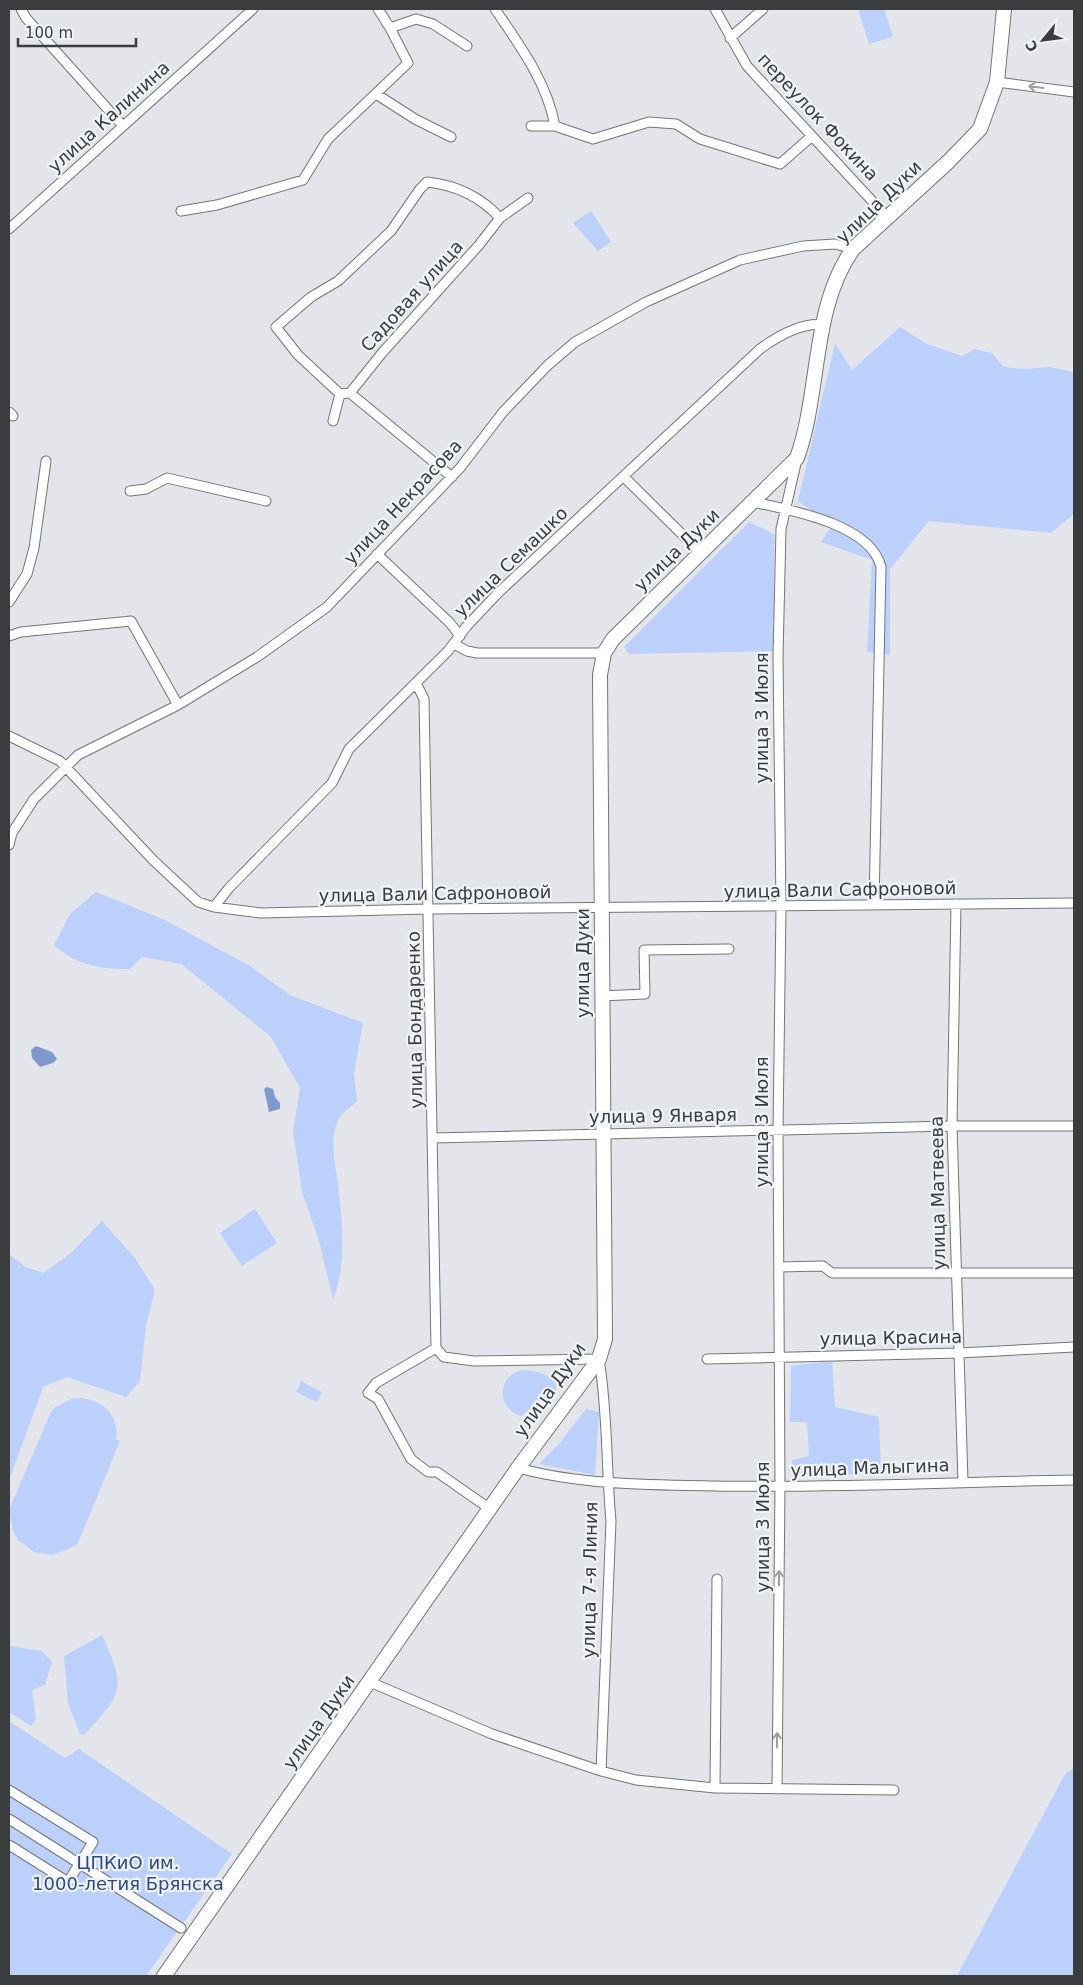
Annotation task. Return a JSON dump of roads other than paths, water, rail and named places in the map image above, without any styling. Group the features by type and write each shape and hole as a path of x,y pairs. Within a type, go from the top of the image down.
{"main road":[{"name":"улица Дуки","path":"164,1976 187,1931 370,1682 518,1468 599,1359 605,1339 600,675 604,653 613,639 797,458 805,435 824,325 842,266 853,249 974,136 987,114 997,82 1004,9"}],"street":[{"path":"21,9 26,18 123,126"},
{"name":"улица Калинина","path":"9,229 253,9"},
{"path":"181,211 217,204 303,180 328,139 408,63 378,9"},
{"path":"495,9 544,86 552,106 555,126"},
{"name":"переулок Фокина","path":"715,9 747,66 887,217"},
{"path":"730,38 763,9"},
{"path":"390,28 416,19 432,24 466,46"},
{"path":"997,82 1074,92"},
{"path":"376,94 415,119 451,137"},
{"path":"531,126 555,126 593,139 648,122 676,124 700,139 780,164 812,136"},
{"path":"452,477 350,393 340,394 298,354 276,327 311,297 338,281 390,231 427,182 442,184 468,192 490,207 500,218"},
{"name":"Садовая улица","path":"350,393 382,353 479,245 500,218 528,198"},
{"name":"улица Некрасова","path":"9,845 24,812 65,765 87,750 178,705 257,657 315,617 338,596 452,477 503,412 548,365 574,342 627,312 700,277 756,256 803,246 835,244 853,249"},
{"name":"улица Семашко","path":"214,907 229,888 332,783 348,748 416,683 498,593 760,349 775,338 812,323 824,325"},
{"path":"333,421 340,394"},
{"name":"улица 3 Июля","path":"777,1789 780,1487 778,1131 781,907 778,657 781,529 797,458"},
{"path":"9,602 27,574 34,548 46,461"},
{"path":"624,477 701,553"},
{"path":"130,491 146,489 167,478 266,501"},
{"path":"753,502 805,514 856,536 874,552 881,567 874,905"},
{"path":"377,554 450,623 457,640 468,651 477,653 604,653"},
{"path":"9,636 20,632 131,621 178,705"},
{"name":"улица Бондаренко","path":"416,683 424,700 436,1348"},
{"name":"улица Вали Сафроновой","path":"9,736 54,756 65,765 154,861 198,902 214,907 262,913 429,909 602,909 1074,903"},
{"name":"улица Матвеева","path":"956,904 952,1126 955,1272 963,1482"},
{"path":"601,996 645,994 644,950 729,949"},
{"name":"улица 9 Января","path":"433,1138 952,1126 1074,1126"},
{"path":"779,1266 823,1266 832,1273 1074,1273"},
{"name":"улица Красина","path":"708,1359 959,1353 1074,1347"},
{"path":"490,1509 437,1472 428,1472 412,1458 378,1398 368,1393 376,1383 436,1348 444,1357 474,1361 599,1359"},
{"name":"улица 7-я Линия","path":"599,1359 607,1418 607,1483 611,1521 601,1771"},
{"name":"улица Малыгина","path":"518,1468 607,1483 780,1487 1074,1480"},
{"path":"715,1788 717,1579"},
{"path":"370,1682 492,1734 601,1771 645,1782 715,1788 894,1790"},
{"path":"9,1790 93,1842 68,1882 9,1845"},
{"path":"9,1819 187,1931"}],"park label":[{"name":"ЦПКиО им. 1000-летия Брянска","path":"128,1874"}]}
